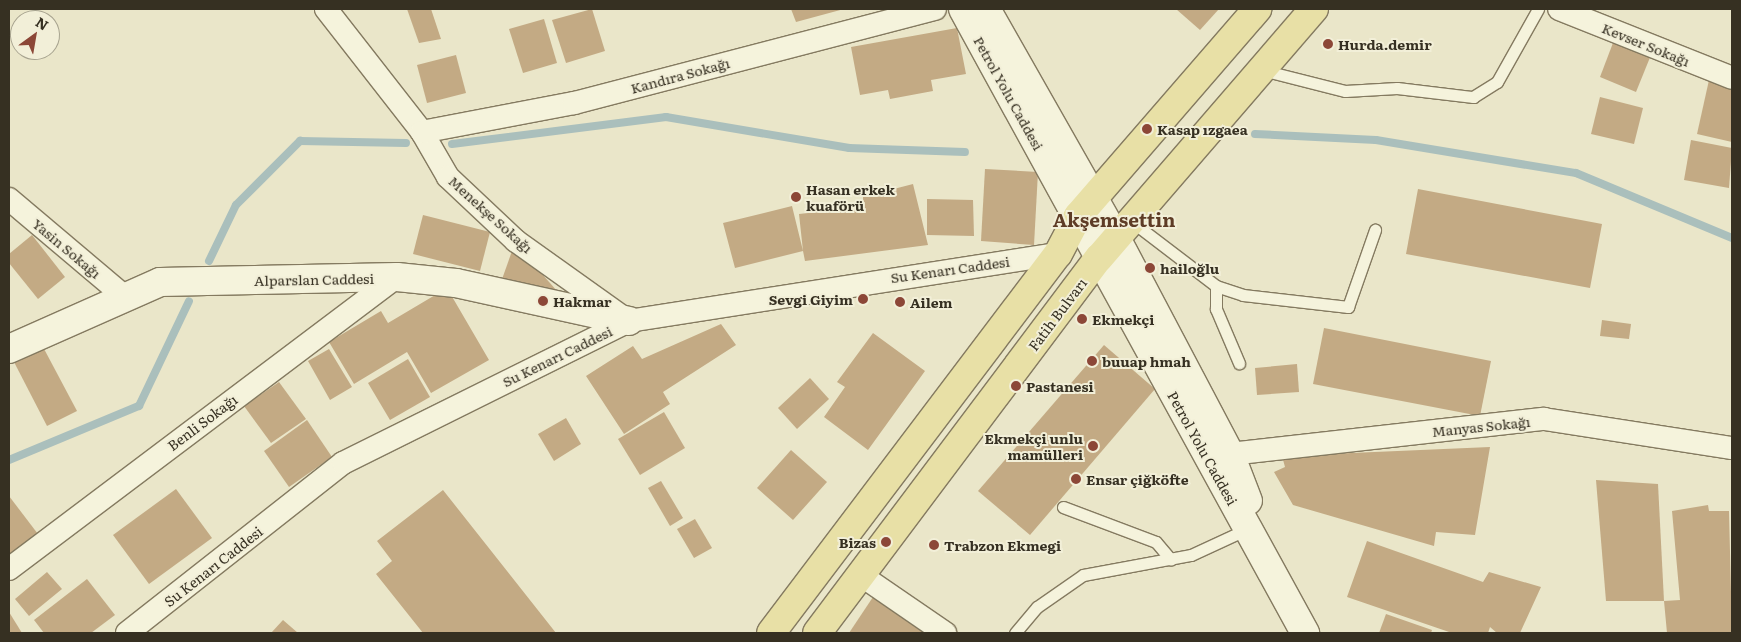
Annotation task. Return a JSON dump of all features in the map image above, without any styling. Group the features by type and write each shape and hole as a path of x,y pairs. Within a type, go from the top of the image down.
{"main road":[{"name":"Petrol Yolu Caddesi","path":"962,9 1085,207 1115,239 1230,454 1285,598"},
{"name":"Petrol Yolu Caddesi","path":"986,9 1085,207"},
{"path":"771,633 1058,254 1085,207 1257,9"},
{"name":"Fatih Bulvarı","path":"817,633 862,576 1115,239 1314,9"},
{"name":"Petrol Yolu Caddesi","path":"1115,239 1246,529 1305,633"},
{"name":"Alparslan Caddesi","path":"9,349 160,282 397,277 456,283 629,321"}],"street":[{"name":"Menekşe Sokağı","path":"326,9 422,132 448,177 516,241 629,321"},
{"name":"Kandıra Sokağı","path":"422,132 574,103 935,9"},
{"name":"Kevser Sokağı","path":"1560,9 1732,78"},
{"name":"Yasin Sokağı","path":"9,199 125,297"},
{"name":"Su Kenarı Caddesi","path":"127,633 342,463 629,321 1058,254"},
{"name":"Benli Sokağı","path":"9,569 397,277"},
{"name":"Manyas Sokağı","path":"1230,454 1544,419 1732,448"},
{"path":"862,576 946,633"}],"lane":[{"path":"1262,70 1336,90 1397,88 1473,97 1497,82 1538,9"},
{"path":"1115,239 1216,286 1243,295 1348,307 1375,230"},
{"path":"1216,286 1216,309 1239,363"},
{"path":"1063,507 1156,542 1171,560"},
{"path":"1015,633 1036,607 1083,575 1171,560 1246,529"}],"building":[{"path":"407,9 431,9 441,39 419,43"},
{"path":"592,9 605,51 566,63 552,20"},
{"path":"791,9 844,9 796,22"},
{"path":"1176,9 1219,9 1200,30"},
{"path":"544,19 557,63 523,73 509,29"},
{"path":"957,28 966,74 931,80 933,91 890,99 888,90 860,95 851,47"},
{"path":"1616,35 1653,50 1636,92 1600,77"},
{"path":"456,55 466,93 427,103 417,65"},
{"path":"1709,80 1732,85 1732,142 1697,134"},
{"path":"1600,97 1643,108 1634,144 1591,134"},
{"path":"1691,140 1732,148 1729,188 1684,180"},
{"path":"985,169 1038,172 1034,245 981,241"},
{"path":"913,184 928,245 805,261 799,214 863,207 863,197"},
{"path":"1418,189 1602,224 1590,288 1406,254"},
{"path":"927,199 973,200 974,236 927,235"},
{"path":"792,206 803,251 735,268 723,223"},
{"path":"423,215 490,232 480,271 413,254"},
{"path":"32,235 65,277 38,299 9,263 9,254"},
{"path":"512,251 528,258 557,291 552,304 501,282"},
{"path":"447,288 489,360 431,393 407,352 354,384 329,342 381,311 388,323"},
{"path":"1602,320 1631,324 1629,339 1600,336"},
{"path":"721,324 736,345 663,392 670,404 624,434 586,376 633,346 642,359"},
{"path":"1324,328 1491,361 1480,416 1313,384"},
{"path":"873,333 925,371 868,450 824,417 845,387 837,382"},
{"path":"1104,345 1155,389 1030,535 978,491"},
{"path":"43,347 77,411 47,426 14,362"},
{"path":"329,349 352,387 330,400 308,361"},
{"path":"408,359 430,397 390,420 368,383"},
{"path":"1297,364 1299,392 1257,395 1255,368"},
{"path":"810,378 829,399 797,429 778,408"},
{"path":"279,382 306,419 271,443 244,406"},
{"path":"664,412 685,448 640,475 618,439"},
{"path":"566,418 581,444 554,461 538,434"},
{"path":"307,420 332,457 289,487 264,451"},
{"path":"1490,447 1475,535 1436,532 1434,546 1293,505 1274,472 1285,467 1282,456"},
{"path":"791,450 827,482 793,520 757,488"},
{"path":"1596,480 1658,484 1664,601 1606,601"},
{"path":"661,481 683,518 670,526 648,488"},
{"path":"176,489 212,538 149,584 113,535"},
{"path":"443,490 556,633 423,633 376,574 392,561 377,541"},
{"path":"9,496 41,538 9,562"},
{"path":"1708,505 1709,511 1729,511 1732,633 1667,633 1664,601 1680,600 1672,511"},
{"path":"695,519 712,548 694,558 677,529"},
{"path":"1367,541 1483,582 1489,572 1541,587 1520,633 1497,633 1490,627 1488,633 1452,633 1347,597"},
{"path":"47,572 62,589 29,616 15,599"},
{"path":"87,579 115,615 91,633 44,633 34,620"},
{"path":"875,594 934,633 849,633"},
{"path":"9,612 22,633 9,633"},
{"path":"1386,614 1432,630 1431,633 1379,633"},
{"path":"283,620 298,633 271,633"}],"waterway":[{"path":"452,144 666,117 849,148 965,152"},
{"path":"1255,134 1376,140 1576,173 1732,238"},
{"path":"209,261 236,205 300,141 406,143"},
{"path":"9,460 139,406 189,301"}],"place":[{"name":"Hurda.demir","path":"1328,44"},
{"name":"Kasap ızgaea","path":"1147,129"},
{"name":"Hasan erkek kuaförü","path":"796,197"},
{"name":"hailoğlu","path":"1150,268"},
{"name":"Sevgi Giyim","path":"863,299"},
{"name":"Hakmar","path":"543,301"},
{"name":"Ailem","path":"900,302"},
{"name":"Ekmekçi","path":"1082,319"},
{"name":"buuap hmah","path":"1092,361"},
{"name":"Pastanesi","path":"1016,386"},
{"name":"Ekmekçi unlu mamülleri","path":"1093,446"},
{"name":"Ensar çiğköfte","path":"1076,479"},
{"name":"Bizas","path":"886,542"},
{"name":"Trabzon Ekmegi","path":"934,545"}],"district":[{"name":"Akşemsettin","path":"1114,220"}]}
